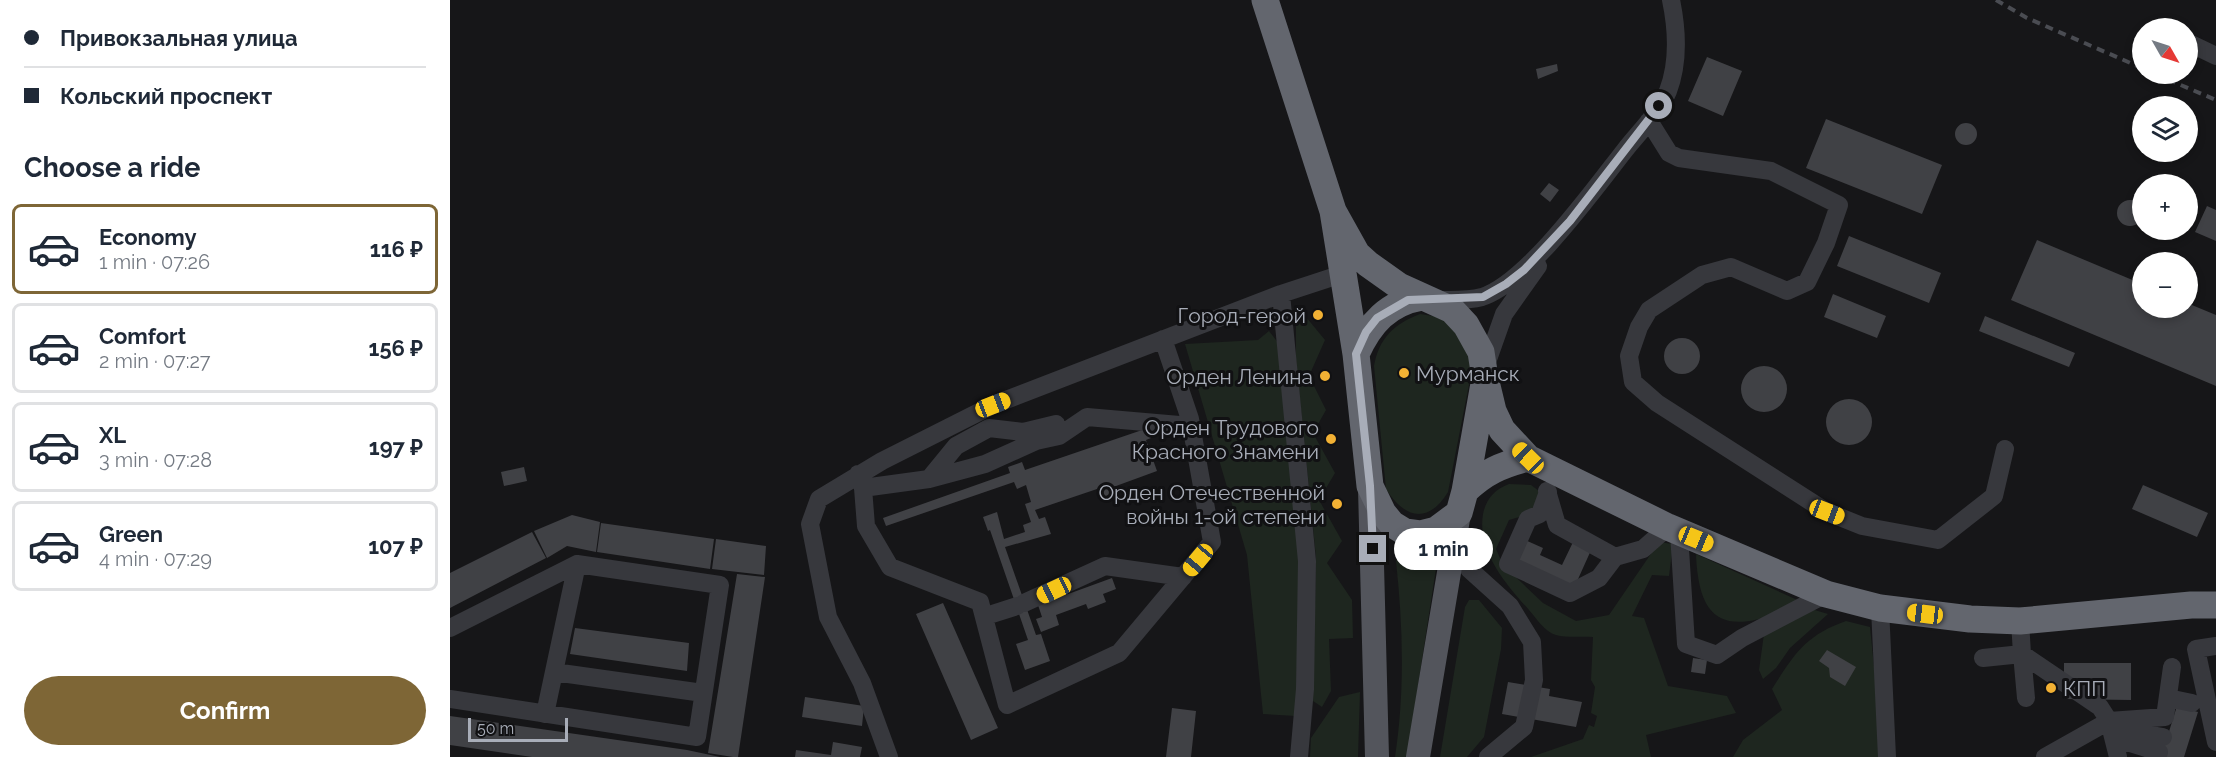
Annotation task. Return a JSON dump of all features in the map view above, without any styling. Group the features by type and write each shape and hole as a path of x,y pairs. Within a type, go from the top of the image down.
{"highway":[{"path":"1265,0 1334,211 1353,247 1368,264 1399,286 1452,310 1466,325 1481,352 1493,411 1502,430 1528,458 1674,530 1826,594 1880,608 1970,619 2020,621 2191,605 2216,605"},
{"path":"1334,211 1356,354 1370,486 1383,513 1392,524 1405,532 1420,534 1436,530 1462,502 1482,475 1501,465 1528,458"},
{"path":"1356,354 1366,332 1377,318 1408,300 1428,299"},
{"path":"1462,502 1485,373"}],"main road":[{"path":"1370,486 1377,757"},
{"path":"1418,757 1462,502"}],"street":[{"path":"1485,373 1504,315 1568,223 1649,121 1668,91 1675,57 1676,36 1671,0"},
{"path":"2198,47 2216,56"},
{"path":"1649,121 1669,153 1679,158 1771,171 1839,205 1826,243 1807,282 1787,291 1731,267 1702,275 1650,310 1639,327 1629,356 1632,382 1657,403 1827,512 1862,526 1938,540 1994,496 2005,449"},
{"path":"1428,299 1483,297 1524,270 1568,223"},
{"path":"889,757 862,682 828,617 810,524 819,499 860,481 993,405 1281,294 1342,274"},
{"path":"1281,294 1307,561 1305,689 1299,757"},
{"path":"860,481 866,526 890,567 980,602 986,616 1007,705 1119,653 1212,542 1191,426 1163,339"},
{"path":"928,479 956,446 989,429 1023,432 1087,417 1191,426"},
{"path":"860,481 928,479 985,464 1036,441 1059,436 1087,417"},
{"path":"1528,458 1548,492 1557,525 1615,557"},
{"path":"1548,492 1540,514 1528,519 1508,564 1570,593 1599,578 1615,557 1643,549 1674,530 1686,644 1717,656 1742,638 1826,594"},
{"path":"1455,547 1469,569 1510,606 1533,642 1534,680 1524,726 1488,757"},
{"path":"545,714 578,564"},
{"path":"450,628 578,564 720,585 697,736 450,699"},
{"path":"986,616 1021,604 1106,566 1183,577"},
{"path":"1880,608 1887,757"},
{"path":"2020,621 2026,698"},
{"path":"2216,646 2196,649 2216,742"},
{"path":"1983,658 2022,654 2100,707 2111,728 2118,757"},
{"path":"2045,757 2111,728 2165,717 2172,668"},
{"path":"554,672 704,693"},
{"path":"2168,698 2192,703"},
{"path":"2111,728 2161,745"}],"shaded area":[{"path":"1420,314 1439,317 1455,326 1473,364 1448,492 1432,510 1416,514 1400,506 1386,489 1374,366 1380,347 1389,333 1403,322"},
{"path":"1306,317 1325,340 1309,376 1326,410 1313,433 1335,473 1319,500 1342,541 1327,563 1352,600 1353,638 1329,639 1331,691 1322,707 1313,701 1316,557 1296,360 1296,324"},
{"path":"1269,331 1279,344 1299,552 1296,716 1263,714 1247,555 1185,344 1258,340"},
{"path":"1509,484 1531,485 1539,491 1540,500 1526,515 1509,520 1496,549 1503,565 1543,603 1576,621 1609,615 1659,542 1673,544 1669,576 1652,575 1632,616 1644,618 1668,686 1727,696 1736,713 1646,735 1651,757 1531,757 1583,739 1589,725 1594,727 1597,716 1591,713 1595,687 1591,680 1593,637 1560,636 1548,631 1502,578 1495,566 1484,541 1483,514 1492,495"},
{"path":"1411,542 1424,542 1433,546 1437,562 1407,757 1395,757 1402,659 1396,561 1402,549"},
{"path":"1696,554 1804,603 1761,618 1743,622 1728,620 1715,614 1705,602 1699,582"},
{"path":"1469,600 1479,600 1502,628 1501,649 1484,737 1467,757 1440,757 1465,607"},
{"path":"1808,608 1828,614 1790,648 1776,668 1763,679 1759,670 1764,634"},
{"path":"1846,621 1870,627 1883,757 1733,757 1743,740 1782,710 1772,689 1802,647 1821,633"},
{"path":"1360,692 1358,757 1310,757 1311,738 1339,697"}],"building":[{"path":"1707,57 1742,71 1723,116 1688,101"},
{"path":"1557,64 1558,71 1538,79 1536,69"},
{"path":"1826,119 1942,165 1922,214 1806,168"},
{"path":"1966,123 1974,126 1977,134 1974,142 1966,145 1958,142 1955,134 1958,126"},
{"path":"1549,183 1559,190 1550,202 1540,194"},
{"path":"2132,200 2132,226 2130,226 2121,222 2117,213 2121,204"},
{"path":"2207,206 2216,210 2216,241 2198,233 2198,226"},
{"path":"1849,236 1941,273 1929,303 1837,266"},
{"path":"2037,240 2132,280 2132,318 2198,318 2198,308 2216,315 2216,386 2011,300"},
{"path":"1833,294 1886,316 1877,338 1824,317"},
{"path":"1985,316 2075,353 2069,367 1979,331"},
{"path":"1682,338 1695,343 1700,356 1695,369 1682,374 1669,369 1664,356 1669,343"},
{"path":"1764,366 1780,373 1787,389 1780,405 1764,412 1748,405 1741,389 1748,373"},
{"path":"1849,399 1865,406 1872,422 1865,438 1849,445 1833,438 1826,422 1833,406"},
{"path":"1148,428 1151,438 1146,440 1157,471 1116,486 1118,492 1100,498 1097,489 1035,510 1039,519 1045,517 1051,534 1005,547 1036,635 1041,634 1050,661 1025,670 1016,644 1028,640 990,530 988,531 983,517 997,512 1004,539 1025,532 1023,525 1031,522 1025,504 1031,502 1026,485 1017,489 1014,482 886,526 883,518 1010,473 1008,467 1022,462 1025,470"},
{"path":"524,467 527,481 504,486 501,472"},
{"path":"2143,485 2208,513 2197,537 2132,509"},
{"path":"572,515 600,522 596,552 567,546 547,558 534,531"},
{"path":"601,523 714,539 710,569 597,552"},
{"path":"532,532 546,558 450,608 450,573"},
{"path":"716,539 766,546 764,575 712,569"},
{"path":"1523,539 1543,548 1540,555 1562,565 1574,540 1592,548 1574,588 1513,561"},
{"path":"737,574 765,577 738,757 733,757 708,753"},
{"path":"1112,578 1116,589 1103,594 1106,602 1088,609 1086,604 1056,615 1059,625 1041,632 1036,619 1042,617 1038,605"},
{"path":"943,603 998,728 971,740 916,614"},
{"path":"575,628 689,643 687,671 570,654"},
{"path":"1827,650 1856,667 1845,686 1830,677 1829,668 1819,661"},
{"path":"1693,658 1707,660 1705,674 1691,672"},
{"path":"2064,663 2131,663 2131,700 2064,699"},
{"path":"1508,682 1550,689 1549,696 1582,702 1576,727 1502,714"},
{"path":"805,697 864,706 862,726 802,717"},
{"path":"2177,706 2198,712 2184,757 2161,757"},
{"path":"1172,708 1196,711 1191,757 1166,757"},
{"path":"450,716 687,750 720,757 532,757 450,745"},
{"path":"833,742 862,747 860,757 795,757 796,750 831,755"}],"railway":[{"path":"1996,0 2027,18 2132,64"},
{"path":"2178,84 2216,100"}],"place":[{"name":"Город-герой","path":"1318,315"},
{"name":"Мурманск","path":"1404,373"},
{"name":"Орден Ленина","path":"1325,376"},
{"name":"Орден Трудового Красного Знамени","path":"1331,439"},
{"name":"Орден Отечественной войны 1-ой степени","path":"1337,504"},
{"name":"КПП","path":"2051,688"}],"route":[{"path":"1373,549 1370,486 1356,354 1366,332 1377,318 1408,300 1422,297 1434,300 1465,300 1483,297 1506,284 1524,270 1570,221 1659,106"}]}
